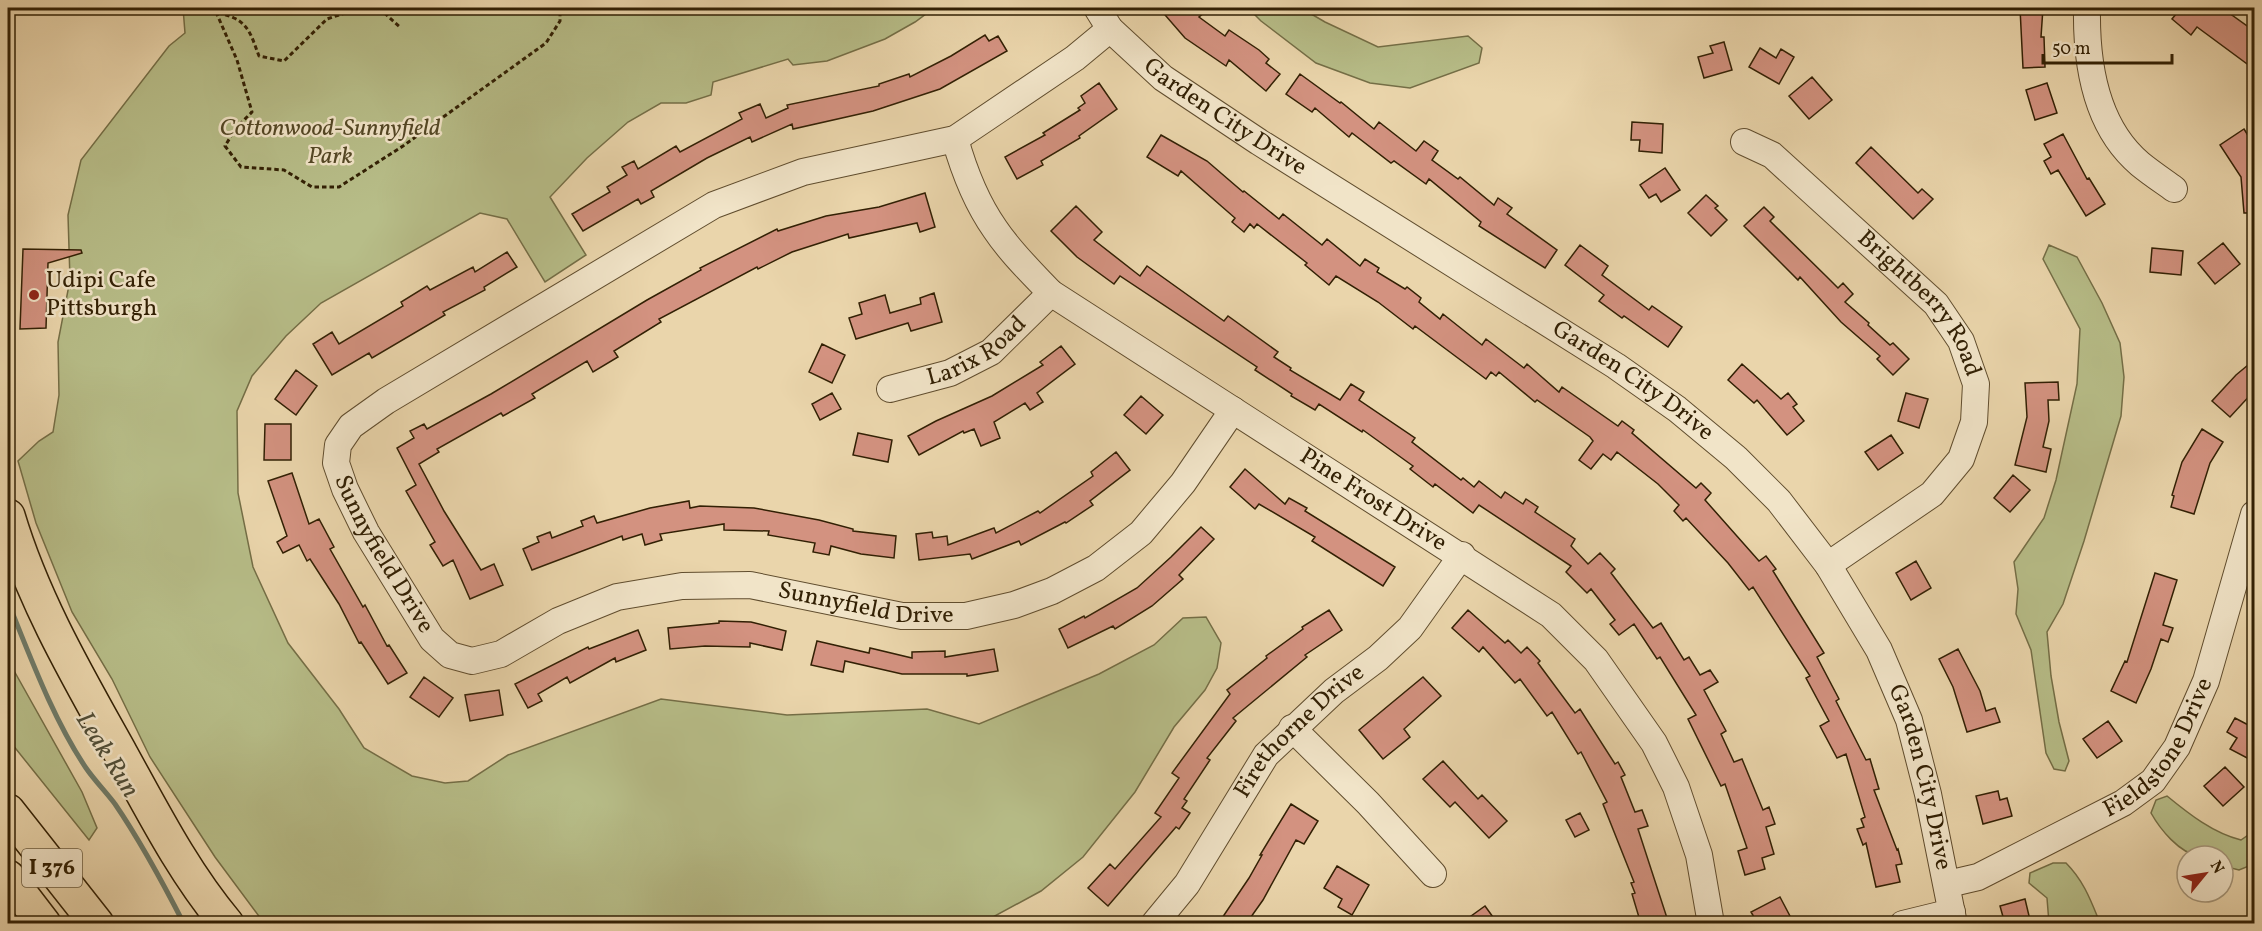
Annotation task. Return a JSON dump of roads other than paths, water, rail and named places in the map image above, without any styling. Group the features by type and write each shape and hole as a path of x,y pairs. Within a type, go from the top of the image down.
{"main road":[{"path":"8,516 34,589 68,658 190,875 227,924"},
{"name":"I 376","path":"8,812 97,924"},
{"name":"I 376","path":"8,878 44,924"}],"street":[{"path":"2087,8 2088,55 2097,100 2118,139 2139,164 2174,189"},
{"name":"Sunnyfield Drive","path":"1103,18 1075,58 955,139 803,172 714,205 386,401 351,426 339,445 336,464 345,489 366,532 432,639 450,655 472,662 501,654 558,621 617,597 681,586 750,585 902,616 966,616 1014,605 1052,591 1096,568 1141,533 1183,483 1233,410"},
{"name":"Garden City Drive","path":"1103,18 1163,78 1259,142 1616,366 1677,409 1736,458 1779,501 1828,565 1879,650 1909,720 1928,794 1948,884 1953,918"},
{"name":"Pine Frost Drive","path":"955,139 966,175 994,229 1051,293 1462,555 1551,615 1596,660 1654,743 1676,787 1699,855 1711,924"},
{"name":"Brightberry Road","path":"1744,142 1772,155 1936,304 1961,341 1976,384 1974,422 1961,459 1954,468 1932,494 1828,565"},
{"name":"Larix Road","path":"890,389 950,373 991,352 1051,293"},
{"name":"Fieldstone Drive","path":"1948,884 1978,877 2123,803 2153,781 2177,747 2206,681 2254,514"},
{"name":"Firethorne Drive","path":"1154,924 1187,884 1266,755 1292,728 1334,691 1378,658 1410,628 1462,555"},
{"path":"1292,728 1368,802 1433,874"},
{"path":"1903,924 1953,918"}],"waterway":[{"name":"Leak Run","path":"8,602 63,729 86,768 115,804 134,833 184,924"}],"place":[{"name":"Udipi Cafe Pittsburgh","path":"34,295"}],"park label":[{"name":"Cottonwood-Sunnyfield Park","path":"330,143"}]}
